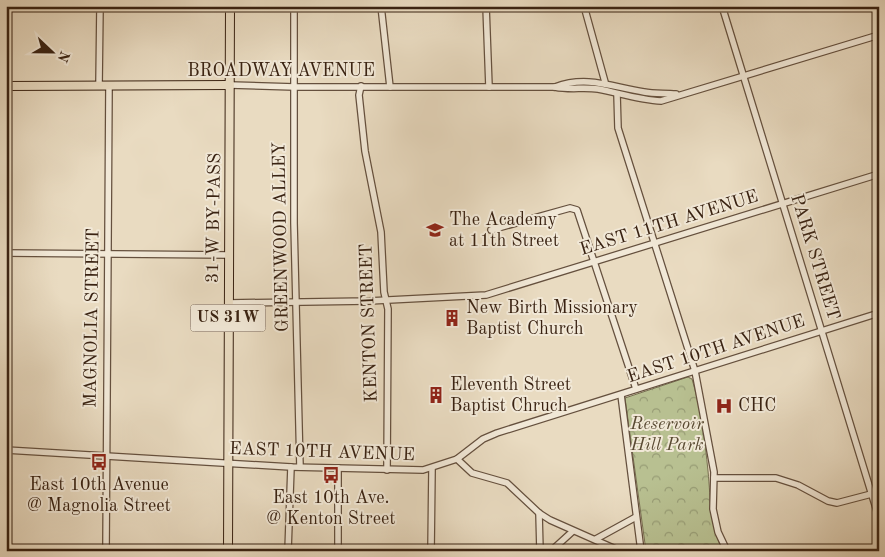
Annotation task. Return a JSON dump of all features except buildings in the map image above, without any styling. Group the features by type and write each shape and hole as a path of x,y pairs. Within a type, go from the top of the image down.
{"main road":[{"name":"31-W BY-PASS","path":"228,551 230,6"},
{"name":"BROADWAY AVENUE","path":"6,86 230,85"}],"street":[{"path":"99,86 100,6"},
{"name":"GREENWOOD ALLEY","path":"294,6 293,168 300,467"},
{"path":"381,6 390,87"},
{"path":"486,6 490,87"},
{"path":"584,6 605,82"},
{"name":"PARK STREET","path":"722,6 879,518"},
{"name":"BROADWAY AVENUE","path":"230,85 295,87 554,87 570,90 596,89 661,100 744,77 879,35"},
{"name":"BROADWAY AVENUE","path":"554,87 569,82 605,82 646,92 680,95"},
{"name":"MAGNOLIA STREET","path":"106,551 109,85"},
{"name":"KENTON STREET","path":"361,86 359,95 366,151 383,246 385,300 388,309 387,470"},
{"path":"617,94 618,128 695,371 714,478 713,510 716,524 727,551"},
{"name":"EAST 11TH AVENUE","path":"228,303 385,300 486,295 879,174"},
{"path":"491,230 574,208 579,214 636,389"},
{"path":"6,253 229,255"},
{"name":"EAST 10TH AVENUE","path":"6,450 300,467 387,470 432,469 457,458 483,439 497,433 879,313"},
{"path":"621,395 640,551"},
{"path":"457,458 472,473 507,483 539,513 573,531 596,539 620,551"},
{"path":"288,551 291,466"},
{"path":"338,468 338,551"},
{"path":"431,551 432,469"},
{"path":"714,478 764,477 782,479 828,501 837,503 879,492"},
{"path":"539,513 540,551"},
{"path":"596,539 636,517"},
{"path":"550,551 573,531"}],"green space":[{"name":"Reservoir Hill Park","path":"688,377 692,379 700,413 706,448 713,521 718,541 723,551 646,551 625,398"}],"place":[{"name":"The Academy at 11th Street","path":"435,230"},
{"name":"New Birth Missionary Baptist Church","path":"452,318"},
{"name":"Eleventh Street Baptist Chruch","path":"436,395"},
{"name":"CHC","path":"724,406"},
{"name":"East 10th Avenue @ Magnolia Street","path":"99,462"},
{"name":"East 10th Ave. @ Kenton Street","path":"331,475"}]}
